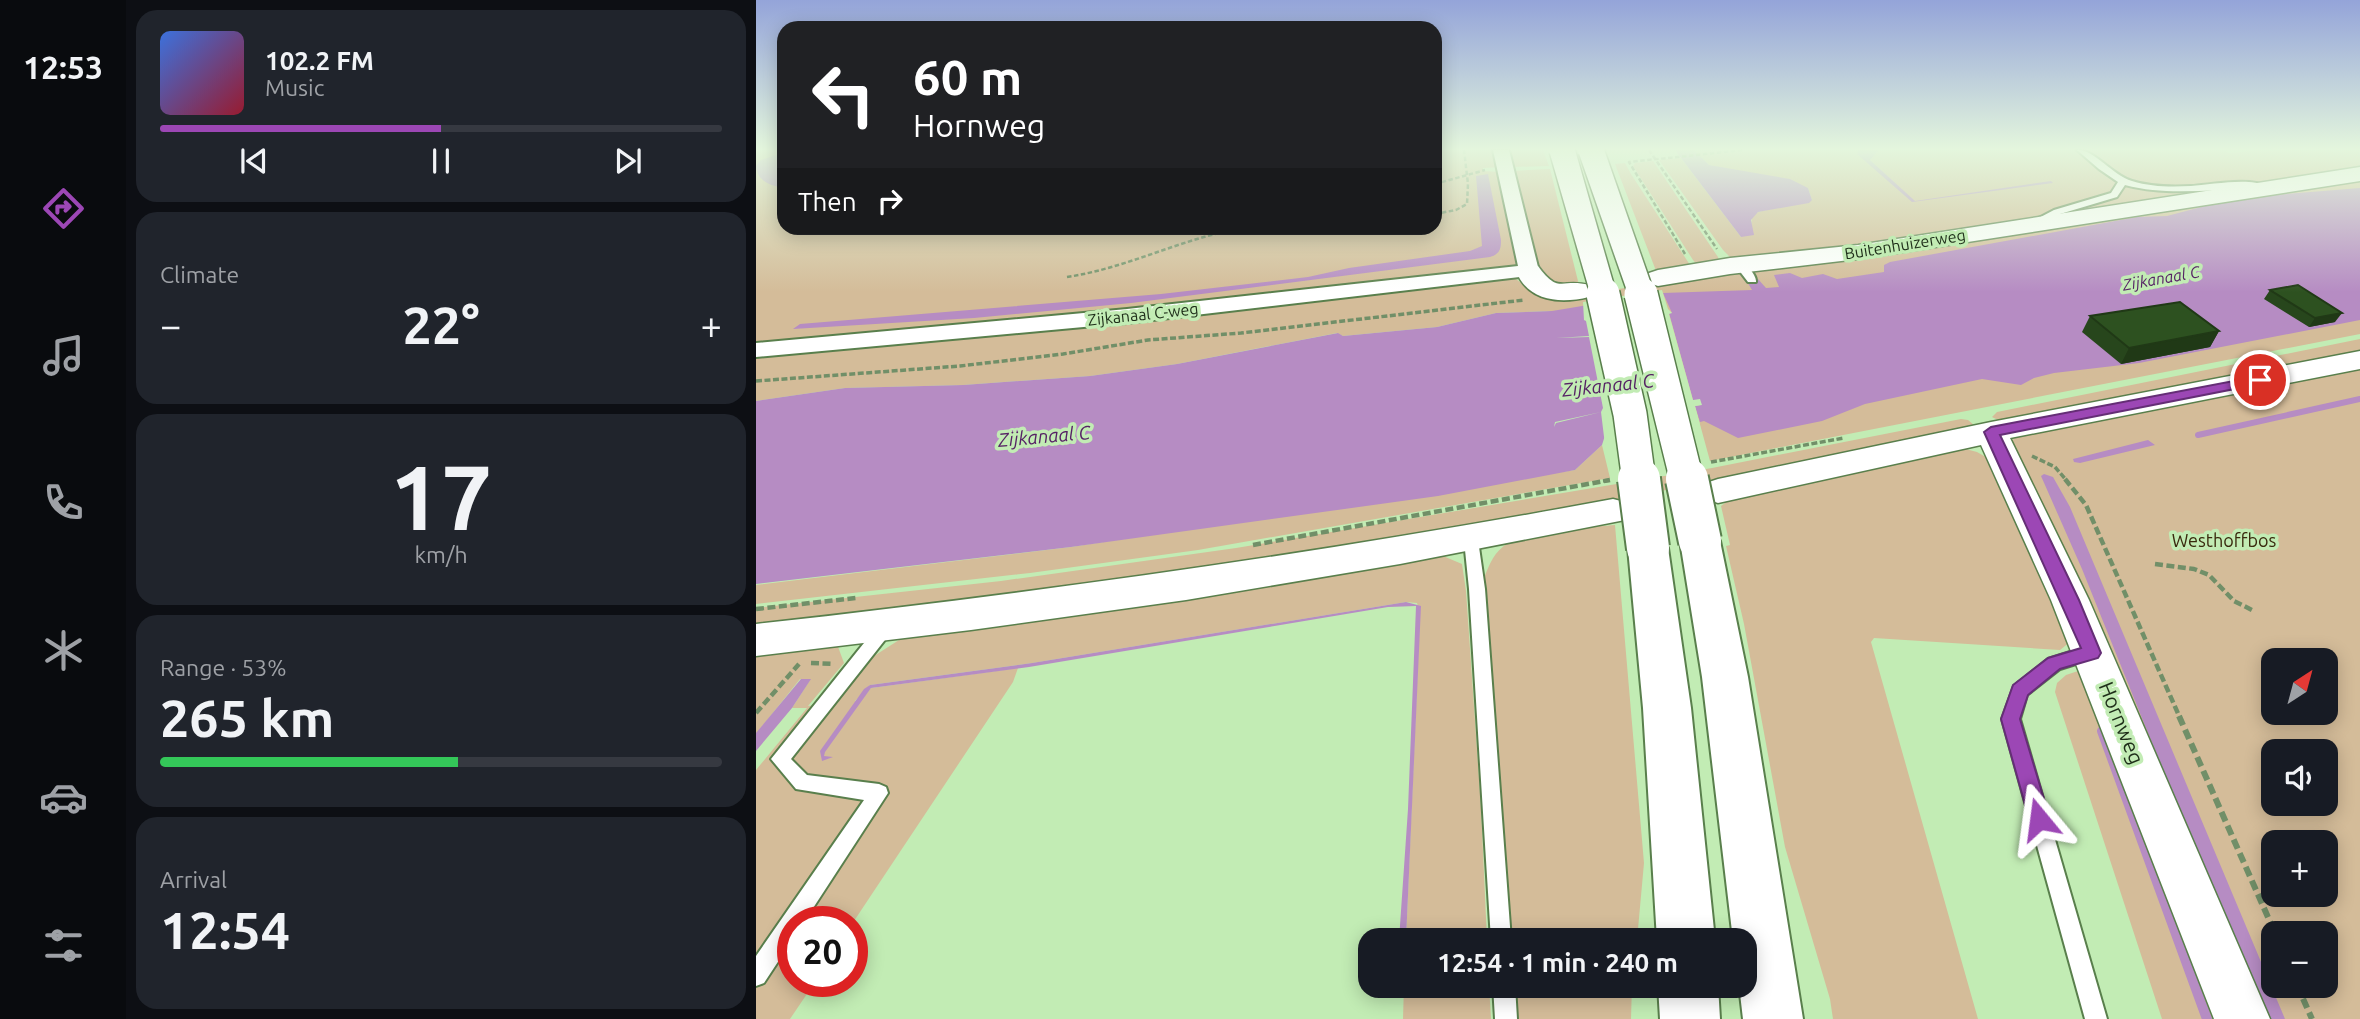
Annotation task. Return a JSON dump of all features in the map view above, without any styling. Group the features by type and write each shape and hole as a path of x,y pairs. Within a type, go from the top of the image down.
{"highway":[{"path":"1576,198 1609,314 1630,414 1667,708 1685,928"},
{"path":"1609,198 1627,247 1673,415 1700,541 1725,677 1773,1019"},
{"path":"1689,998 1690,1019"}],"street":[{"path":"1512,198 1531,279 1538,286 1569,292"},
{"name":"Buitenhuizerweg","path":"1658,278 1698,271 1741,270 2203,198"},
{"name":"Zijkanaal C-weg","path":"756,349 1127,316 1529,271"},
{"path":"1718,491 1994,440 2360,359"},
{"name":"Hornweg","path":"1994,440 2070,600 2242,1019"},
{"path":"756,640 875,612 1106,597 1471,540 1614,495"}],"lane":[{"path":"2035,223 2057,212 2105,198"},
{"path":"1471,540 1477,589 1500,928"},
{"path":"756,975 878,793 802,783 780,760 856,665 875,612"},
{"path":"2092,653 2054,663 2020,691 2011,719 2096,1019"},
{"path":"1505,998 1506,1019"}],"path":[{"path":"1442,213 1456,211 1467,204 1467,198"},
{"path":"1651,198 1698,271"},
{"path":"1685,198 1741,270"},
{"path":"1068,277 1103,271 1208,235"},
{"path":"756,382 1063,354 1148,340 1290,328 1569,292"},
{"path":"1698,464 1850,437"},
{"path":"1994,440 2054,467 2086,505 2270,921"},
{"path":"1244,547 1614,495"},
{"path":"2155,564 2194,569 2209,575 2234,601 2252,610"},
{"path":"756,609 875,612"},
{"path":"756,713 800,663 856,665"},
{"path":"2303,998 2312,1019"}],"green space":[{"path":"756,198 777,198 777,235 1442,235 1442,198 1506,198 1519,265 1509,271 756,347"},
{"path":"1518,198 1557,198 1580,289 1566,288 1538,278"},
{"path":"1628,198 1646,198 1690,265 1658,276"},
{"path":"1653,198 1678,198 1719,261 1699,267"},
{"path":"1686,198 1711,198 1741,237 1751,227 1752,216 1758,212 1812,200 1811,198 2189,198 1884,245 1732,259"},
{"path":"2218,198 2360,198 2360,334 1710,461 1695,406 1701,405 1552,311 1496,313 1437,327 1343,336 1337,333 1177,364 1090,376 963,385 845,388 756,401 756,352 1513,277 1534,292 1568,297 1739,270 1747,280 1756,279 1749,269"},
{"path":"2360,339 2360,355 2002,422 1992,417 1997,412"},
{"name":"Westhoffbos","path":"2360,368 2360,1019 2251,1019 2011,441 2022,433"},
{"path":"1961,419 1974,425 1716,484 1666,490 1420,539 756,630 756,608 1001,581 1236,548 1712,468"},
{"path":"1602,445 1610,478 1198,550 1030,573 756,604 756,585 1071,547 1575,470"},
{"path":"1962,448 1991,460 2070,642 2060,650 1874,638 1871,642 1978,1019 1833,1019 1830,999 1785,847 1744,624 1726,546 1730,545 1721,506 1733,497"},
{"path":"1615,525 1644,863 1638,928 1510,928 1484,578 1503,546 1516,539"},
{"path":"1443,556 1462,564 1481,808 1486,928 1407,928 1420,614 1417,603 1406,602 1032,663 870,685 855,701 861,700 871,688 1018,668 1013,682 864,906 777,906 777,997 805,997 790,1019 756,1019 756,770 807,708 792,708 810,680 800,679 756,734 756,652 837,644 844,663 808,706 833,704 874,656 910,633"},
{"path":"2081,670 2224,1019 2162,1019 2055,692 2057,683 2066,675"},
{"path":"1404,998 1490,998 1491,1019 1403,1019"},
{"path":"1516,998 1632,998 1631,1019 1517,1019"}],"water":[{"path":"1478,198 1493,198 1501,246 1496,254 1490,257 1131,303 974,318 793,329 800,324 1161,294 1308,277 1349,268 1470,251 1482,246"},
{"path":"1711,198 1811,198 1809,203 1758,212 1751,220 1754,235 1741,237"},
{"path":"1907,198 1915,201 1945,198 1912,202"},
{"name":"Zijkanaal C","path":"2253,198 2360,198 2360,320 2139,363 2054,373 2034,378 2021,385 1982,379 1865,404 1822,421 1738,438 1704,421 1700,422 1695,406 1701,405 1693,400 1669,313 1672,313 1663,293 1752,290 1746,280 1758,279 1766,288 1779,287 1774,275 1790,273 1802,278 1823,274 1837,279 1884,272 1884,265 1890,262 2137,217 2167,216"},
{"name":"Zijkanaal C","path":"1624,299 1607,429 1602,445 1575,470 1438,496 1071,547 756,584 756,401 845,388 963,385 1090,376 1177,364 1338,333 1343,336 1437,327 1496,313 1552,311"},
{"path":"2148,440 2155,445 2080,463 2074,462 2073,459"},
{"path":"2044,474 2053,477 2070,507 2261,962 2261,998 2276,998 2285,1019 2263,1019 2082,569 2041,476"},
{"path":"1406,602 1421,606 1407,928 1400,928 1408,809 1416,606 1388,607 1029,667 871,688 825,752 824,756 833,757 822,761 820,751 864,689 870,685 1032,663"},
{"path":"801,679 811,679 792,708 756,751 756,733"}],"pier":[{"path":"1662,290 1672,313 1669,314 1693,400 1700,399 1702,405 1695,406 1700,425 1610,433 1605,445 1601,412 1603,408 1589,337 1556,338 1589,336 1584,320 1583,302"},
{"path":"1601,412 1556,423 1554,427 1555,422"}],"building":[{"path":"2298,285 2342,313 2315,318 2270,290"},
{"path":"2180,302 2219,331 2129,348 2090,316"}],"waterway":[{"path":"2198,435 2360,399"},
{"path":"2102,731 2207,1019"}],"route":[{"path":"2039,819 2011,719 2020,691 2054,663 2092,653 1991,432 2260,380"}]}
